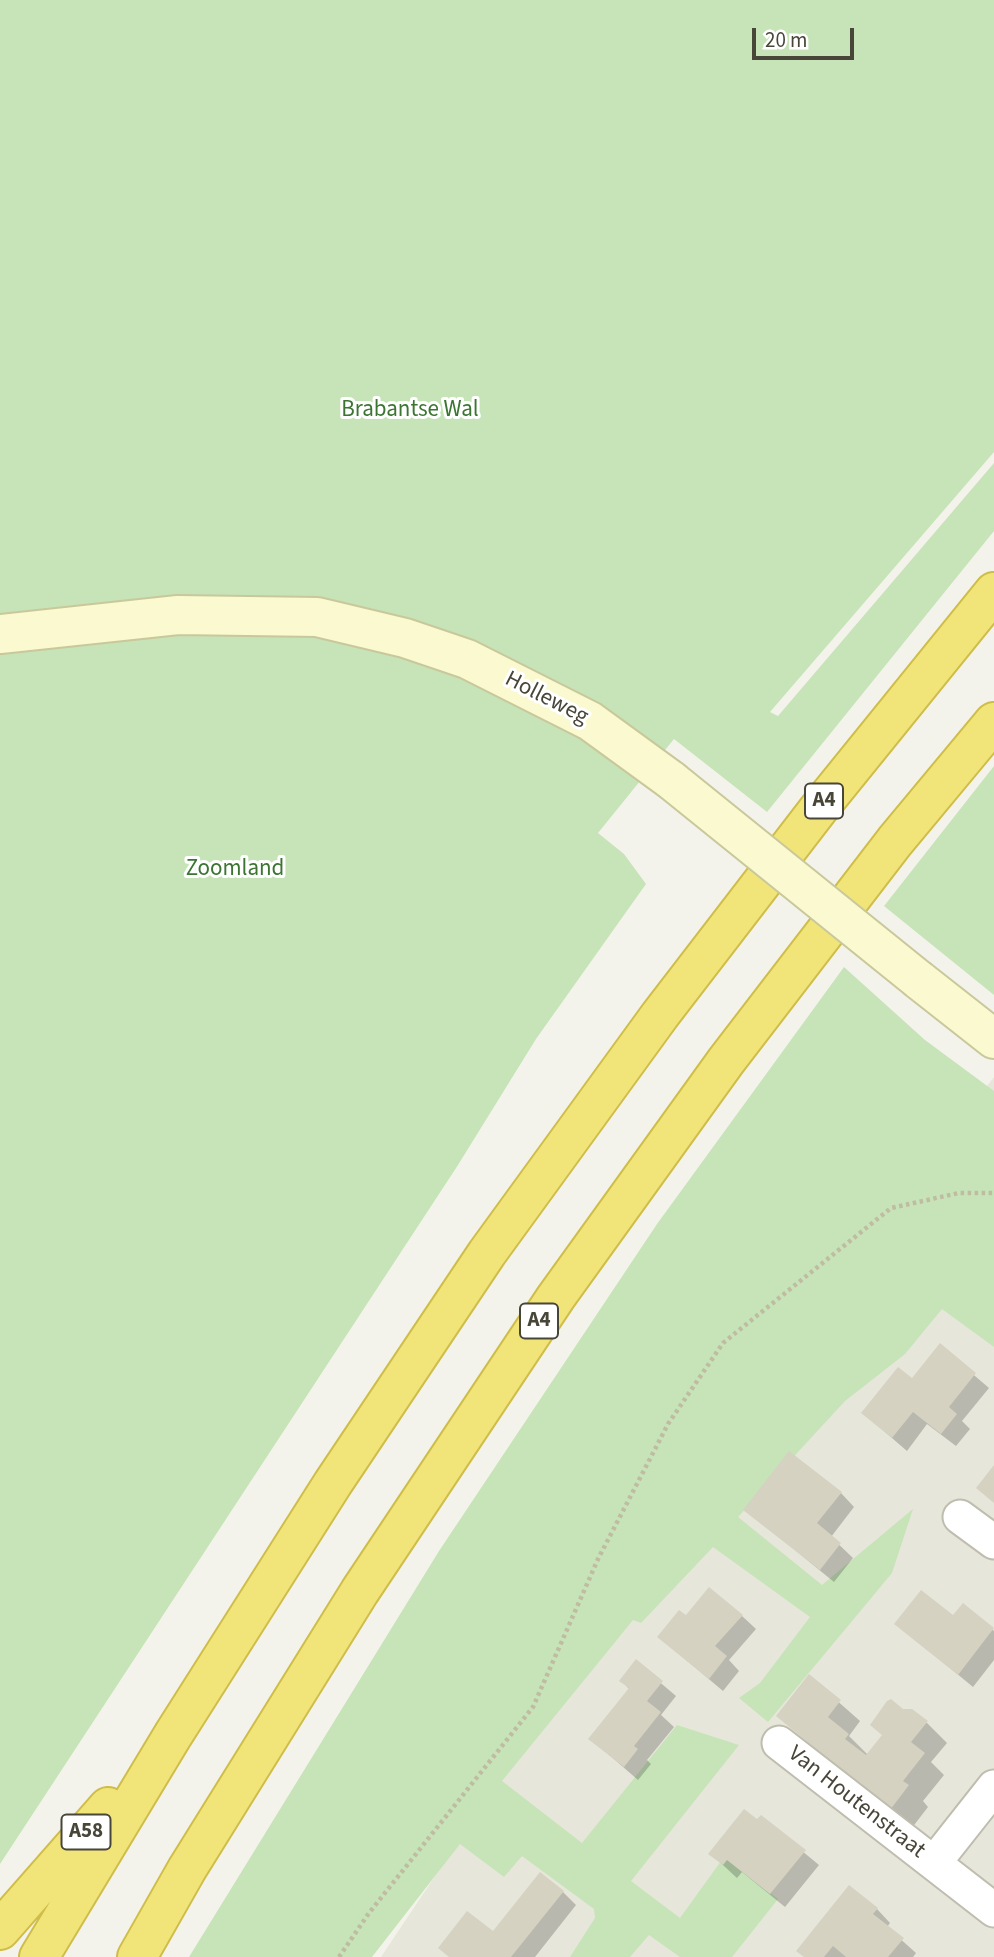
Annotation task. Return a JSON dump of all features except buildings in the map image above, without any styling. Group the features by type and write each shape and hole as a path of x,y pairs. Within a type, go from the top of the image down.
{"highway":[{"name":"A4","path":"39,1957 173,1735 333,1483 503,1232 677,993 820,807 994,592"},
{"name":"A4","path":"137,1957 187,1869 360,1591 556,1297 726,1061 895,841 994,722"},
{"name":"A58","path":"0,1930 173,1735"}],"street":[{"name":"Holleweg","path":"0,634 178,615 317,617 405,638 467,659 590,721 671,780 994,1039"},
{"path":"960,1517 994,1542"},
{"name":"Van Houtenstraat","path":"779,1743 994,1910"},
{"name":"Van Houtenstraat","path":"934,1863 994,1787"}],"path":[{"path":"339,1957 369,1913 533,1707 598,1559 668,1424 723,1343 891,1208 958,1193 994,1194"}],"shaded area":[{"path":"994,1077 994,1957 381,1957 821,1298"}],"green space":[{"name":"Brabantse Wal","path":"0,0 994,0 994,452 770,712 778,716 994,463 994,531 767,812 674,739 598,833 624,854 646,884 536,1039 458,1165 0,1864"},
{"path":"994,766 994,995 884,906"},
{"path":"844,967 925,1040 994,1091 994,1347 942,1309 905,1354 845,1401 738,1517 822,1585 913,1509 892,1573 768,1722 739,1698 760,1683 810,1617 713,1547 641,1623 633,1620 502,1781 582,1843 677,1725 739,1745 631,1881 680,1918 724,1857 778,1899 732,1957 680,1957 649,1935 630,1957 570,1957 595,1918 594,1909 522,1856 504,1877 460,1844 372,1957 189,1957 439,1551 657,1224"}],"park label":[{"name":"Zoomland","path":"235,870"}]}
